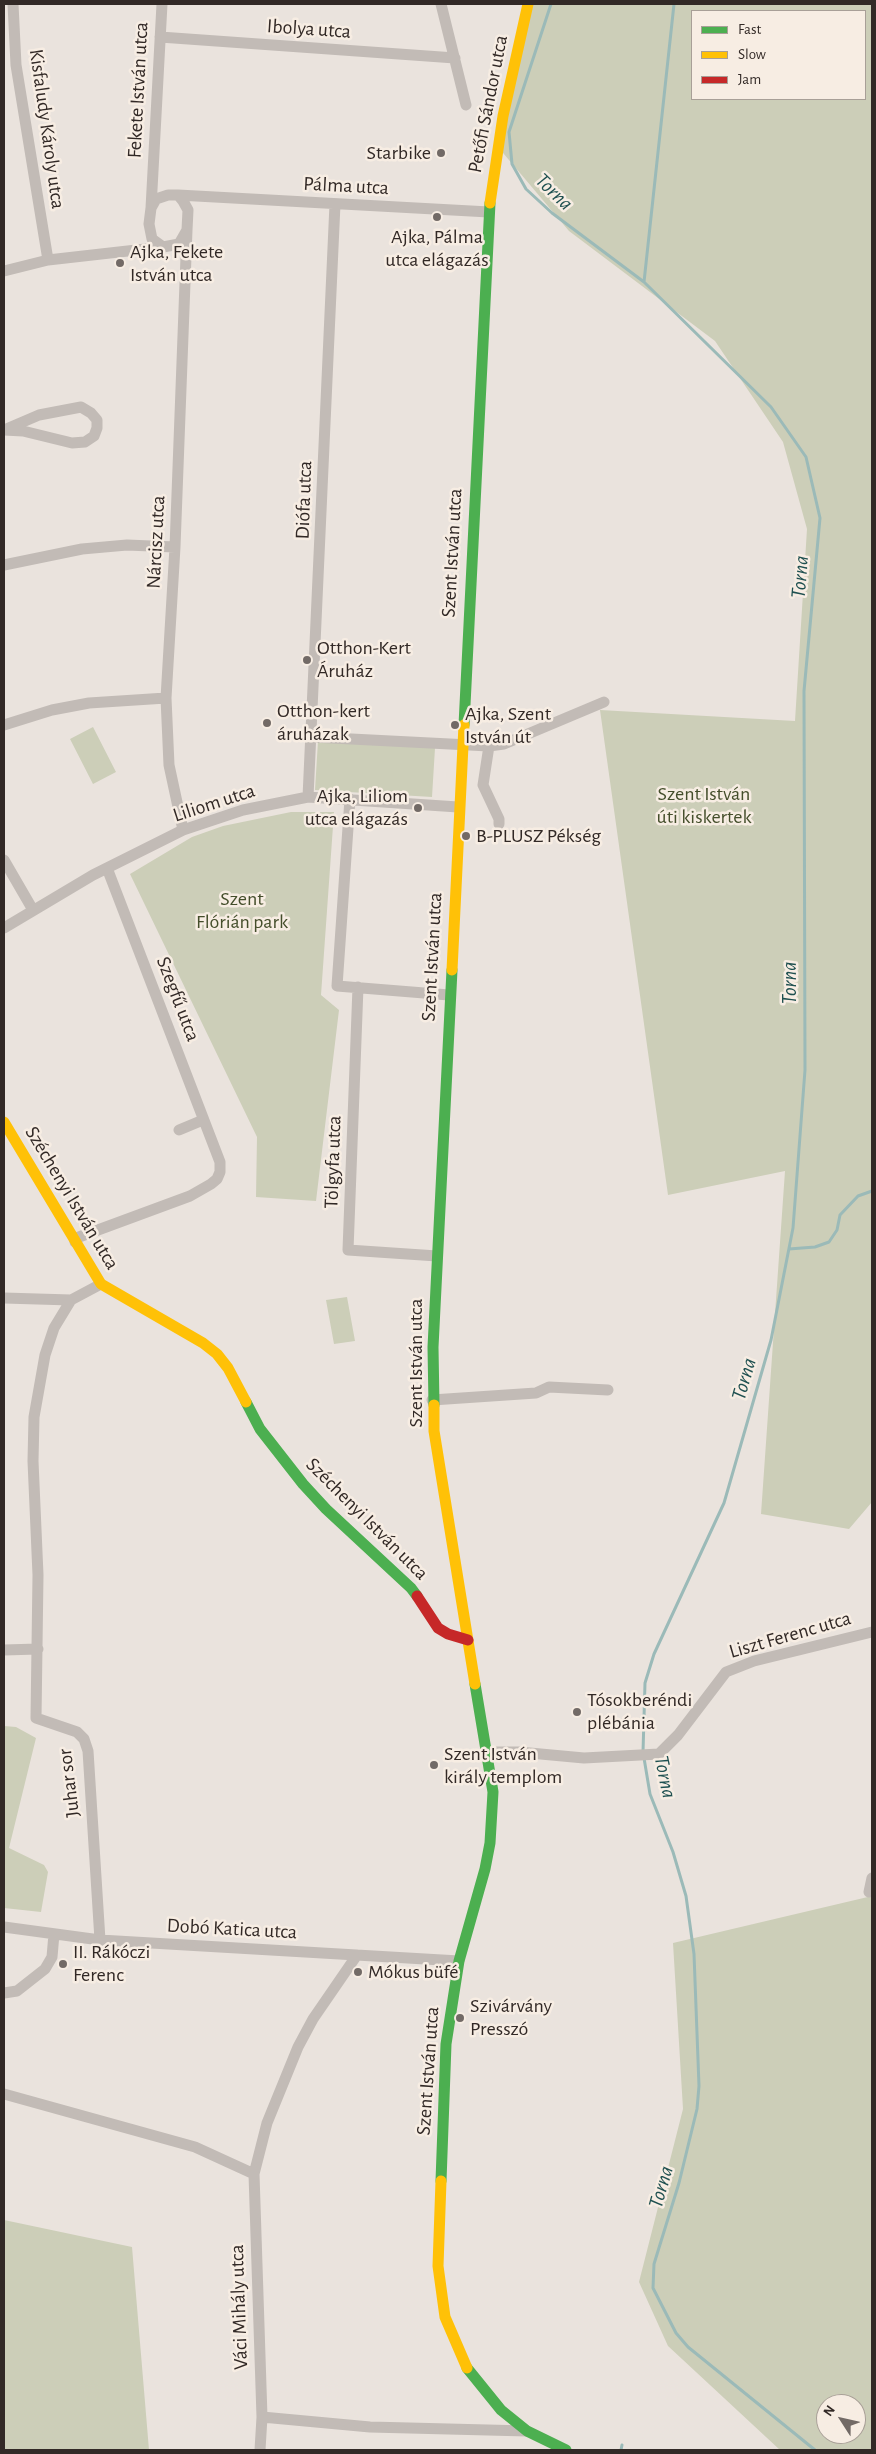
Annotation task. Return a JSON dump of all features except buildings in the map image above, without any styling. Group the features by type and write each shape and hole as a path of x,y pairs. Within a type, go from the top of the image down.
{"main road":[{"name":"Petőfi Sándor utca","path":"489,212 503,116 528,4"},
{"name":"Szent István utca","path":"489,212 458,807 432,1400 437,1450 493,1792 490,1843 485,1869 459,1961 451,2002 444,2077 438,2266 445,2316 465,2366 501,2410 527,2431 566,2450"},
{"name":"Széchenyi István utca","path":"4,1122 101,1284 203,1343 217,1354 228,1368 260,1429 302,1484 326,1510 411,1588 438,1628 448,1634 468,1640"}],"street":[{"name":"Kisfaludy Károly utca","path":"13,4 16,65 48,260"},
{"name":"Fekete István utca","path":"151,208 162,4"},
{"name":"Petőfi Sándor utca","path":"441,4 466,105"},
{"name":"Ibolya utca","path":"160,37 455,58"},
{"name":"Fekete István utca","path":"152,178 161,196"},
{"path":"161,196 151,208 149,224 152,239 163,247"},
{"name":"Pálma utca","path":"161,196 489,212"},
{"path":"4,271 48,260 179,244 187,230 188,210 184,201 178,196"},
{"path":"188,210 201,197"},
{"name":"Diófa utca","path":"308,797 335,204"},
{"name":"Nárcisz utca","path":"183,830 169,765 166,698 187,230"},
{"path":"142,248 152,239"},
{"path":"179,244 186,254"},
{"path":"81,407 91,413 97,420 94,436 85,442 72,443 24,431 4,431 39,415 81,407"},
{"path":"4,565 82,548 127,545 174,548"},
{"path":"4,725 52,710 89,703 166,698"},
{"path":"312,737 489,746 504,744 604,702"},
{"path":"489,746 483,785 499,818 499,824"},
{"name":"Liliom utca","path":"4,928 107,868 183,830 243,810 308,797 458,807"},
{"path":"350,799 338,986 449,995"},
{"path":"4,860 32,910"},
{"name":"Szegfű utca","path":"75,1242 79,1237 190,1196 218,1179 220,1172 220,1162 107,868"},
{"name":"Tölgyfa utca","path":"358,987 348,1250 437,1256"},
{"path":"179,1130 203,1120"},
{"path":"4,1298 71,1300 101,1284"},
{"name":"Juhar sor","path":"71,1300 54,1328 45,1356 34,1417 33,1460 38,1575 36,1718 77,1732 84,1739 88,1750 100,1940"},
{"path":"432,1400 536,1393 550,1387 608,1390"},
{"name":"Liszt Ferenc utca","path":"487,1752 519,1752 584,1758 659,1754 678,1735 726,1672 754,1660 872,1632"},
{"path":"4,1650 38,1650"},
{"path":"869,1892 872,1878"},
{"name":"Dobó Katica utca","path":"4,1927 100,1940 459,1961"},
{"path":"4,1993 18,1991 45,1969 52,1957 54,1934"},
{"name":"Váci Mihály utca","path":"260,2450 262,2417 254,2174 267,2123 298,2046 313,2019 357,1955"},
{"path":"4,2094 195,2147 254,2174"},
{"path":"262,2417 370,2427 527,2431"}],"green space":[{"name":"Szent István úti kiskertek","path":"530,4 872,4 872,1502 849,1529 761,1514 785,1171 668,1195 600,710 795,721 807,529 783,442 715,341 569,231 498,147"},
{"path":"93,727 116,772 93,784 70,739"},
{"path":"318,741 435,748 432,797 315,790"},
{"name":"Szent Flórián park","path":"291,812 334,812 321,995 339,1010 316,1201 256,1197 257,1137 130,874 192,837 223,826"},
{"path":"347,1297 355,1341 334,1344 326,1300"},
{"path":"4,1726 16,1727 36,1738 9,1848 44,1865 48,1872 41,1912 4,1908"},
{"path":"872,1896 872,2450 780,2450 668,2346 639,2282 683,2109 673,1943"},
{"path":"4,2220 132,2247 149,2450 4,2450"}],"waterway":[{"name":"Torna","path":"551,4 509,132 512,164 526,189 552,213 644,282 771,407 806,457 820,518 804,691 805,1070 793,1228 771,1340 724,1503 654,1654 645,1683 643,1752"},
{"name":"Torna","path":"644,282 674,4"},
{"path":"789,1249 815,1247 829,1242 837,1230 840,1215 858,1196 872,1191"},
{"name":"Torna","path":"644,1758 650,1794 673,1852 686,1896 694,1954 699,2086 697,2109 679,2183 654,2264 653,2288 676,2333 688,2347 815,2450"},
{"path":"621,2450 622,2445"}],"traffic: fast":[{"path":"464,725 490,203"},
{"path":"434,1405 433,1347 452,970"},
{"path":"246,1402 260,1429 303,1484 326,1509 411,1588 417,1596"},
{"path":"441,2181 446,2044 459,1961 485,1869 490,1843 493,1792 475,1684"},
{"path":"467,2368 501,2410 527,2431 566,2450"}],"traffic: slow":[{"path":"490,203 503,116 528,4"},
{"path":"452,970 464,725"},
{"path":"4,1122 101,1284 203,1343 217,1354 228,1368 246,1402"},
{"path":"434,1405 434,1431 475,1684"},
{"path":"441,2181 438,2266 445,2317 467,2368"}],"traffic: jam":[{"path":"417,1596 438,1628 448,1634 468,1640"}],"place":[{"name":"Starbike","path":"441,153"},
{"name":"Ajka, Pálma utca elágazás","path":"437,217"},
{"name":"Ajka, Fekete István utca","path":"120,263"},
{"name":"Otthon-Kert Áruház","path":"307,660"},
{"name":"Otthon-kert áruházak","path":"267,723"},
{"name":"Ajka, Szent István út","path":"455,725"},
{"name":"Ajka, Liliom utca elágazás","path":"418,808"},
{"name":"B-PLUSZ Pékség","path":"466,836"},
{"name":"Tósokberéndi plébánia","path":"577,1712"},
{"name":"Szent István király templom","path":"434,1765"},
{"name":"II. Rákóczi Ferenc","path":"63,1964"},
{"name":"Mókus büfé","path":"358,1972"},
{"name":"Szivárvány Presszó","path":"460,2018"}]}
